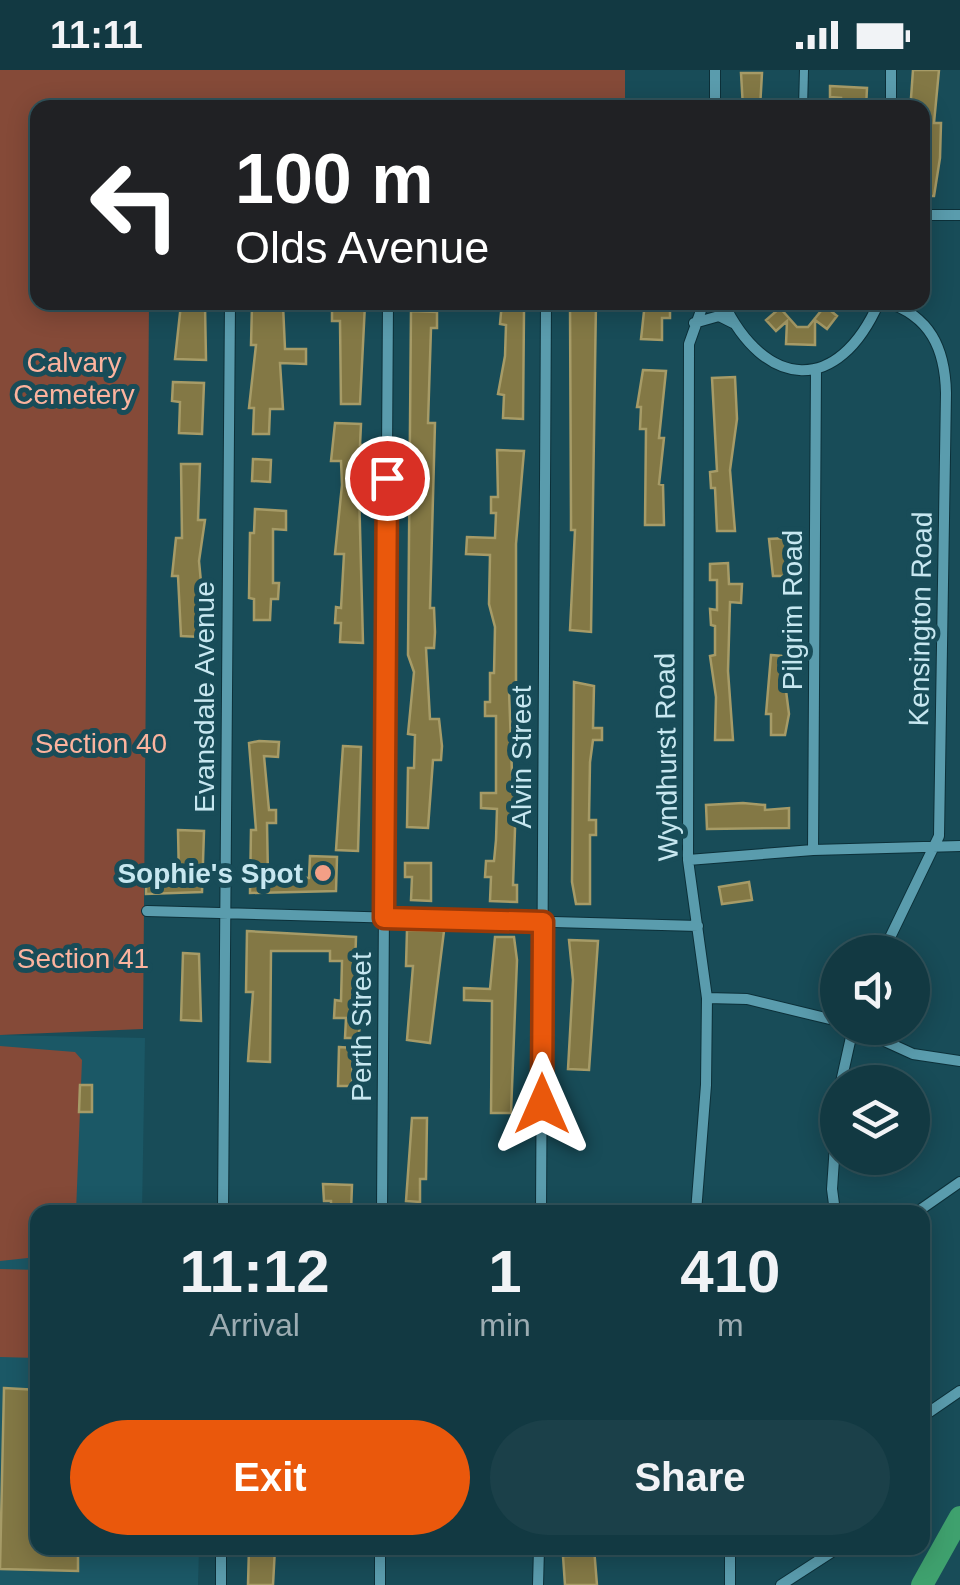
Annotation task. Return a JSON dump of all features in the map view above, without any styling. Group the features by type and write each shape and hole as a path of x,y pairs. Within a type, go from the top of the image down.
{"street":[{"path":"715,100 716,70"},
{"path":"890,100 891,70"},
{"path":"930,215 960,215"},
{"name":"Evansdale Avenue","path":"224,1205 230,310"},
{"name":"Perth Street","path":"382,1205 388,310"},
{"name":"Alvin Street","path":"541,1205 546,310"},
{"name":"Wyndhurst Road","path":"697,1205 706,1085 707,998 688,860 689,344 700,310"},
{"path":"727,310 752,349 780,369 816,370 846,350 876,310"},
{"name":"Kensington Road","path":"891,935 935,844 940,814 946,381 941,353 927,327 907,310"},
{"path":"694,324 719,316 734,323"},
{"name":"Pilgrim Road","path":"813,850 816,370"},
{"path":"688,860 813,850 960,846"},
{"path":"147,911 698,926"},
{"path":"707,998 747,999 820,1017"},
{"path":"893,1045 914,1054 960,1060"},
{"path":"833,1175 834,1205"},
{"path":"927,1205 960,1182"},
{"path":"930,1412 960,1391"},
{"path":"221,1555 221,1585"},
{"path":"380,1555 380,1585"},
{"path":"538,1555 538,1585"},
{"path":"730,1555 730,1585"},
{"path":"781,1585 827,1555"}],"lane":[{"path":"803,100 804,70"}],"shaded area":[{"path":"0,1035 145,1038 142,1205 30,1205 30,1555 199,1555 198,1585 0,1585"}],"green space":[{"name":"Calvary Cemetery","path":"0,70 625,70 625,100 30,100 30,310 149,310 143,1029 0,1035"},
{"path":"0,1046 75,1052 82,1060 76,1205 30,1205 30,1258 0,1261"},
{"path":"0,1269 30,1270 30,1358 0,1357"}],"building":[{"path":"913,70 939,70 934,123 941,123 940,158 934,196 930,196 930,100 911,98"},
{"path":"741,73 762,73 760,100 743,100"},
{"path":"830,86 867,88 866,100 830,97"},
{"path":"180,310 205,310 206,360 175,359"},
{"path":"252,310 283,310 285,349 306,349 306,364 280,363 283,409 270,409 269,434 253,434 254,408 249,408 256,345 251,345"},
{"path":"332,310 365,310 360,404 341,404 340,321 332,321"},
{"path":"501,310 524,310 523,419 503,418 504,395 498,394 506,325 500,324"},
{"path":"570,310 596,310 591,632 570,630 575,530 571,530"},
{"path":"644,310 670,310 670,318 662,318 662,340 641,339"},
{"path":"782,310 797,327 808,327 822,310 837,316 827,329 815,320 815,345 786,344 787,321 776,331 766,320"},
{"path":"411,311 437,312 437,328 431,328 428,423 435,423 430,608 434,608 435,632 434,648 426,648 430,719 439,719 442,746 441,760 433,760 428,828 407,827 408,768 414,768 415,735 408,734 414,672 408,655"},
{"path":"643,370 666,371 659,438 664,438 659,484 663,485 664,525 645,525 646,429 640,429 641,407 637,407"},
{"path":"735,377 737,419 730,470 735,531 717,531 715,488 711,488 710,472 717,471 712,378"},
{"path":"173,382 204,383 202,434 179,433 180,402 172,401"},
{"path":"335,423 361,424 360,445 364,445 359,490 363,643 340,642 341,623 335,623 336,607 341,608 344,554 335,554 342,485 341,461 331,461"},
{"path":"497,450 524,451 516,544 516,686 509,690 512,773 517,773 513,885 517,885 517,902 490,901 491,877 485,877 486,861 494,861 496,840 497,809 481,808 481,793 496,793 496,716 485,716 485,702 490,702 490,673 494,673 495,627 489,604 490,555 466,554 467,537 495,538 496,513 491,513 491,497 498,497"},
{"path":"253,459 271,460 270,482 252,481"},
{"path":"181,464 200,464 198,520 205,520 199,561 201,582 205,582 201,637 181,636 178,576 172,576 176,538 182,538"},
{"path":"255,509 286,511 286,530 273,529 273,583 279,583 278,599 271,599 270,620 254,620 254,599 249,598 250,533 254,533"},
{"path":"786,538 788,576 773,576 769,539"},
{"path":"728,563 729,584 742,584 741,603 730,602 728,671 733,740 715,740 716,697 710,656 715,655 715,626 711,625 710,609 717,610 717,580 710,580 710,564"},
{"path":"771,655 783,656 783,664 790,664 790,675 784,675 789,714 785,735 771,735 771,714 766,714"},
{"path":"574,682 594,686 593,728 602,728 602,740 593,740 590,762 589,820 596,820 596,835 590,835 590,904 576,904 572,882"},
{"path":"279,742 278,757 264,756 269,810 276,810 276,823 267,823 268,877 309,878 310,856 337,857 336,891 250,893 251,830 256,830 249,743"},
{"path":"343,746 361,747 358,851 336,850"},
{"path":"706,805 765,805 765,810 789,808 789,828 707,829"},
{"path":"178,830 204,831 202,892 146,894 146,878 179,879"},
{"path":"405,863 431,863 431,901 411,900 412,877 405,877"},
{"path":"749,882 752,900 722,904 719,887"},
{"path":"407,930 444,931 430,1043 407,1040 413,966 406,966"},
{"path":"247,931 356,937 355,966 362,967 359,1038 345,1038 346,1018 334,1018 335,1000 341,1001 342,961 330,961 330,951 271,951 270,1062 248,1061 253,992 246,992"},
{"path":"495,937 514,937 517,960 511,1113 491,1113 492,1001 464,1000 464,988 490,989"},
{"path":"569,940 598,941 589,1070 568,1069 573,980"},
{"path":"183,953 199,954 201,1021 181,1020"},
{"path":"339,1047 353,1048 352,1086 338,1086"},
{"path":"80,1085 92,1085 92,1112 79,1112"},
{"path":"412,1118 427,1118 426,1179 420,1179 420,1202 406,1201"},
{"path":"323,1184 352,1185 351,1205 324,1201"},
{"path":"4,1388 30,1390 30,1555 78,1555 78,1571 0,1569"},
{"path":"249,1555 275,1555 273,1585 248,1585"},
{"path":"595,1555 597,1585 565,1585 563,1556"}],"waterway":[{"path":"922,1585 960,1517"}],"place":[{"name":"Sophie's Spot","path":"323,873"}],"route":[{"path":"387,478 384,918 543,922 542,1104"}],"park label":[{"name":"Section 40","path":"101,743"},
{"name":"Section 41","path":"83,958"}]}
